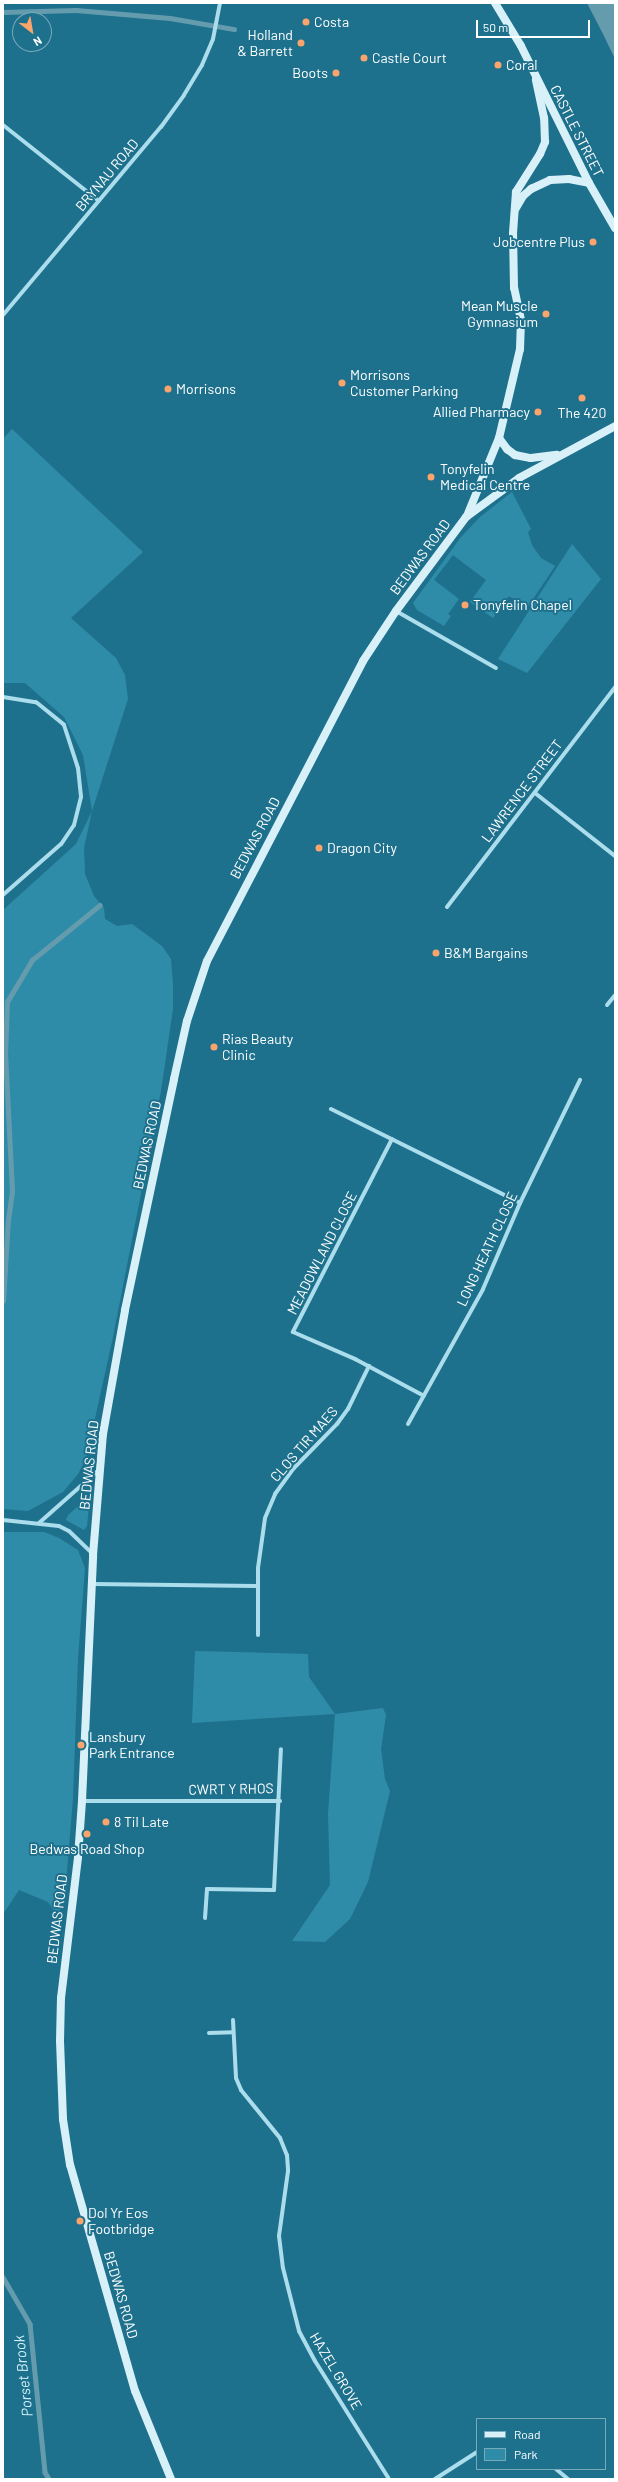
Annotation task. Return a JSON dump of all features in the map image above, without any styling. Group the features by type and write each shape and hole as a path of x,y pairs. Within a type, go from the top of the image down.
{"main road":[{"name":"CASTLE STREET","path":"495,3 521,46 536,80 589,183 615,228"},
{"path":"466,517 499,438 519,354 521,334 514,288 512,246 514,212 516,192 540,154 545,142 544,118 536,80"},
{"path":"514,212 523,196 539,184 558,179 589,183"},
{"path":"466,517 519,478 560,454 615,426"},
{"path":"499,438 506,448 515,455 531,458 560,454"},
{"name":"BEDWAS ROAD","path":"171,2479 143,2414 124,2355 70,2165 63,2119 60,2083 61,1998 78,1857 82,1801 93,1555 103,1434 125,1310 174,1079 197,986 228,917 363,661 396,611 466,517"}],"street":[{"name":"BRYNAU ROAD","path":"3,315 166,121 202,65 213,38 220,3"},
{"path":"3,125 99,201"},
{"path":"396,611 496,668"},
{"name":"LAWRENCE STREET","path":"447,907 615,687"},
{"path":"3,697 36,702 64,725 78,768 81,797 74,825 61,844 3,895"},
{"path":"534,793 615,856"},
{"path":"607,1005 615,995"},
{"name":"LONG HEATH CLOSE","path":"408,1424 483,1289 520,1203 580,1080"},
{"path":"331,1108 520,1203"},
{"name":"MEADOWLAND CLOSE","path":"392,1139 293,1332 369,1366 424,1396"},
{"name":"CLOS TIR MAES","path":"258,1635 260,1544 265,1518 275,1494 294,1468 337,1424 348,1409 369,1366"},
{"path":"39,1523 100,1468"},
{"path":"3,1520 59,1526 69,1531 93,1555"},
{"path":"92,1584 258,1586"},
{"name":"CWRT Y RHOS","path":"82,1801 280,1801 281,1749"},
{"path":"205,1918 207,1888 274,1890 280,1801"},
{"name":"HAZEL GROVE","path":"233,2020 236,2078 241,2090 280,2138 287,2154 288,2171 279,2236 283,2268 299,2331 315,2361 389,2479"},
{"path":"209,2033 233,2032"},
{"path":"435,2479 476,2453"},
{"path":"557,2470 568,2479"}],"green space":[{"path":"12,429 143,552 71,618 116,658 125,675 128,699 92,811 83,755 64,717 25,683 3,683 3,439"},
{"path":"512,492 531,529 528,532 532,545 541,558 555,566 527,608 509,596 493,618 470,602 486,580 453,555 434,580 459,599 448,614 451,616 444,626 417,610 413,603 461,537 480,517"},
{"path":"572,544 601,579 527,673 498,659"},
{"path":"92,811 84,848 85,874 94,896 104,908 105,919 117,926 132,924 162,946 171,959 173,1009 161,1091 113,1337 86,1459 78,1474 63,1492 28,1511 3,1509 3,910 76,844"},
{"path":"83,1502 87,1503 89,1506 87,1526 84,1530 66,1520 68,1515"},
{"path":"3,1532 44,1532 59,1538 78,1550 85,1568 78,1658 73,1799 65,1894 58,1917 48,1902 19,1890 3,1914"},
{"path":"195,1651 308,1654 309,1677 335,1714 192,1723"},
{"path":"383,1708 386,1715 381,1749 385,1779 390,1791 368,1882 350,1919 325,1942 292,1941 330,1885 328,1814 335,1714"}],"shaded area":[{"path":"587,3 615,3 615,59 603,34"}],"waterway":[{"path":"3,12 76,10 170,18 234,29"},
{"name":"Porset Brook","path":"3,1301 8,1220 12,1191 5,1055 7,1002 32,960 100,905"},
{"name":"Porset Brook","path":"3,2277 30,2324 45,2472 49,2479"}],"place":[{"name":"Costa","path":"306,22"},
{"name":"Holland & Barrett","path":"301,43"},
{"name":"Castle Court","path":"364,58"},
{"name":"Coral","path":"498,65"},
{"name":"Boots","path":"336,73"},
{"name":"Jobcentre Plus","path":"593,242"},
{"name":"Mean Muscle Gymnasium","path":"546,314"},
{"name":"Morrisons Customer Parking","path":"342,383"},
{"name":"Morrisons","path":"168,389"},
{"name":"The 420","path":"582,398"},
{"name":"Allied Pharmacy","path":"538,412"},
{"name":"Tonyfelin Medical Centre","path":"431,477"},
{"name":"Tonyfelin Chapel","path":"465,605"},
{"name":"Dragon City","path":"319,848"},
{"name":"B&M Bargains","path":"436,953"},
{"name":"Rias Beauty Clinic","path":"214,1047"},
{"name":"Lansbury Park Entrance","path":"81,1745"},
{"name":"8 Til Late","path":"106,1822"},
{"name":"Bedwas Road Shop","path":"87,1834"},
{"name":"Dol Yr Eos Footbridge","path":"80,2221"}]}
